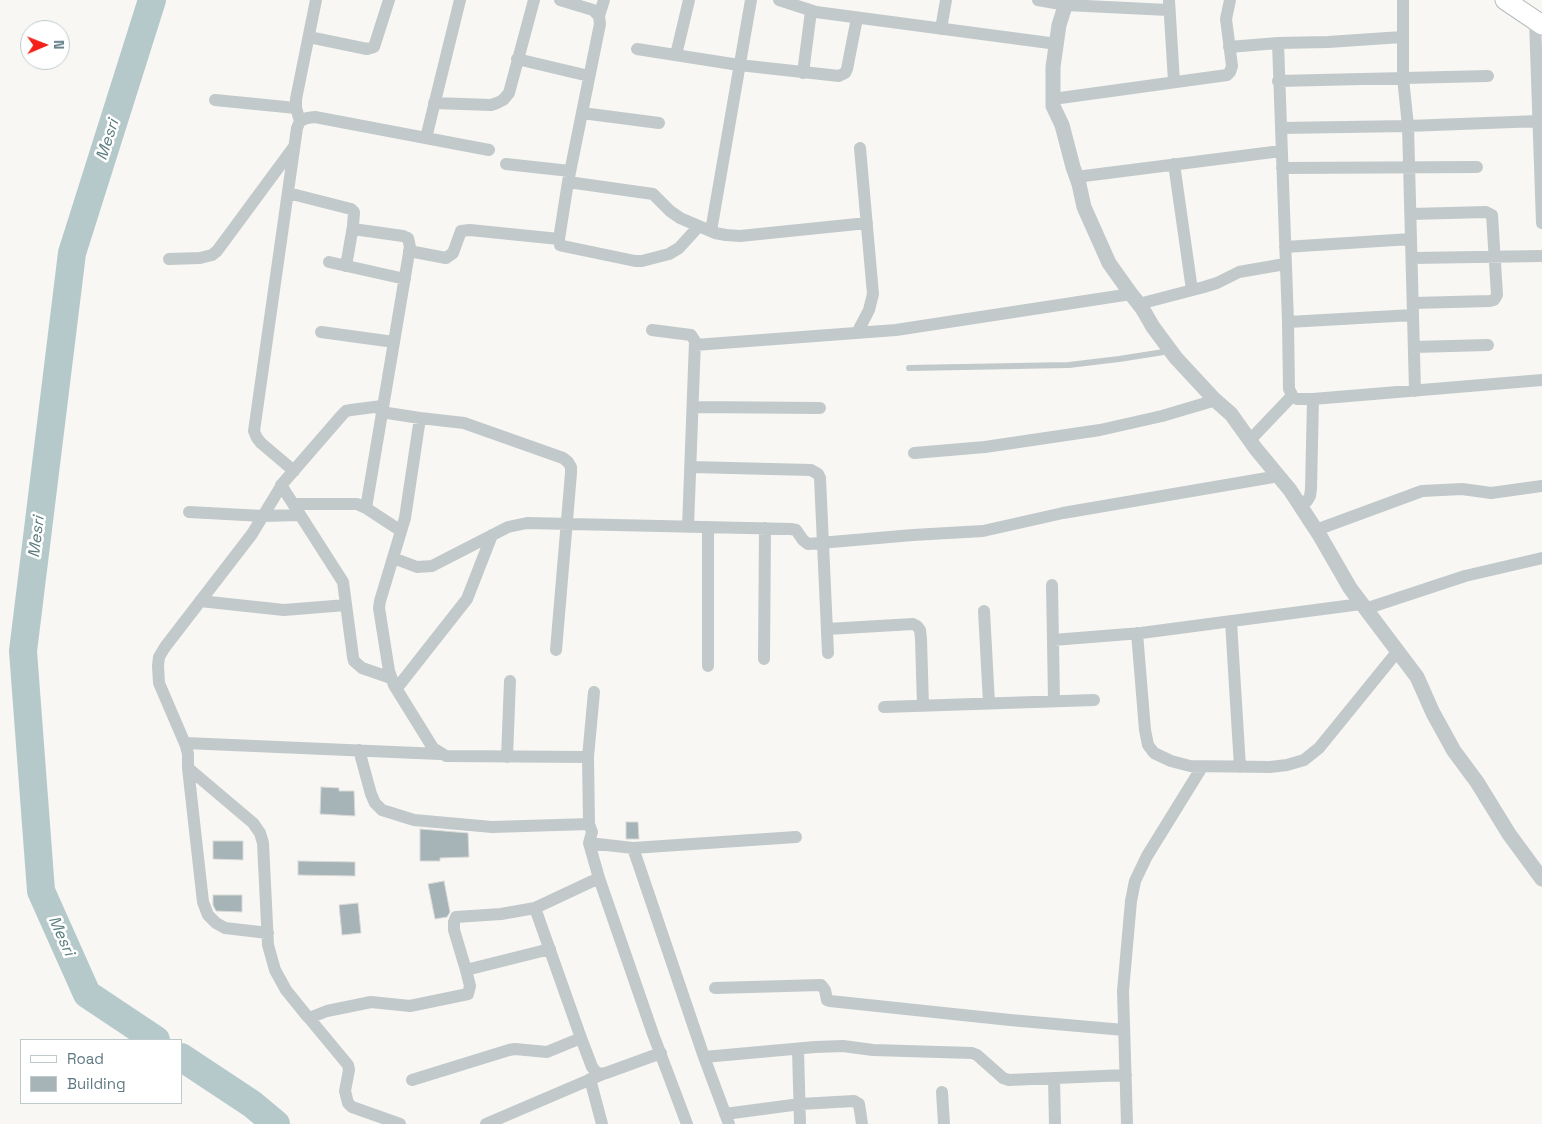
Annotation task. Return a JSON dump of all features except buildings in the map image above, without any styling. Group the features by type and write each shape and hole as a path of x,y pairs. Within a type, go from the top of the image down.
{"main road":[{"path":"1504,0 1539,23"}],"street":[{"path":"294,471 261,443 254,431 294,147 300,121 296,108 296,99 316,0"},
{"path":"309,37 367,50 374,47 377,43 389,0"},
{"path":"426,138 460,0"},
{"path":"560,0 593,10 599,16"},
{"path":"604,0 599,16 600,24 558,239 563,246 642,262 669,254 705,228 751,0"},
{"path":"676,55 690,0"},
{"path":"779,0 811,11 1057,44"},
{"path":"941,29 946,0"},
{"path":"1038,0 1066,3 1168,5 1174,82"},
{"path":"1053,99 1228,75 1232,66 1226,19 1230,0"},
{"path":"1402,0 1403,78 1408,126 1415,391"},
{"path":"434,103 491,105 503,100 509,93 518,59 529,1"},
{"path":"1066,3 1059,26 1053,67 1053,106 1062,124 1084,207 1109,263 1171,351 1231,414 1279,476 1316,530 1350,588 1417,677 1433,713 1454,751 1477,782 1509,834 1542,880"},
{"path":"804,72 811,11"},
{"path":"637,49 739,65 839,76 845,73 847,68 857,18"},
{"path":"1539,23 1542,224"},
{"path":"1229,47 1402,37"},
{"path":"1278,43 1289,389 1292,396 1297,399 1313,399 1542,380"},
{"path":"518,59 589,76"},
{"path":"1278,81 1488,76"},
{"path":"215,100 296,108"},
{"path":"582,113 659,123"},
{"path":"300,121 315,117 489,150"},
{"path":"1281,128 1539,121"},
{"path":"169,259 200,258 212,255 294,147"},
{"path":"857,333 869,310 872,294 860,148"},
{"path":"1076,177 1282,151"},
{"path":"506,164 652,194 676,215 726,235 740,236 866,223"},
{"path":"1174,164 1192,290"},
{"path":"1282,168 1477,167"},
{"path":"288,193 351,209 354,212 353,229 346,266"},
{"path":"1288,322 1494,300 1497,295 1493,221 1490,212 1410,214"},
{"path":"353,229 403,236 408,238 410,242 366,508"},
{"path":"409,251 446,258 453,253 461,231 464,229 558,239"},
{"path":"1285,247 1411,239"},
{"path":"1412,258 1542,256"},
{"path":"329,262 405,279"},
{"path":"695,345 896,330 1135,299 1192,290 1217,283 1239,272 1285,264"},
{"path":"652,330 694,337 688,526"},
{"path":"321,332 394,342"},
{"path":"1414,347 1488,345"},
{"path":"1250,440 1292,396"},
{"path":"1300,507 1307,501 1311,489 1313,399"},
{"path":"914,453 985,447 1100,430 1162,416 1216,400"},
{"path":"693,407 820,408"},
{"path":"268,933 225,928 208,915 203,902 188,754 159,683 159,657 164,647 252,534 281,485 346,411 382,409 420,418 464,423 563,458 568,462 571,472 556,650"},
{"path":"420,418 407,509 379,608 379,614 394,683 434,748 440,754"},
{"path":"691,467 815,471 818,474 820,478 828,652"},
{"path":"393,558 425,568 517,524 791,529 796,530 806,543 983,531 1063,513 1279,476"},
{"path":"281,485 343,582 354,661 362,668 394,683"},
{"path":"1316,530 1422,491 1462,489 1491,493 1542,486"},
{"path":"189,512 263,516 297,510 357,504 401,531"},
{"path":"708,527 708,666"},
{"path":"764,659 765,528"},
{"path":"394,683 467,599 492,535"},
{"path":"1053,640 1137,633 1363,606 1465,576 1542,558"},
{"path":"1052,585 1054,701"},
{"path":"200,601 284,610 346,605"},
{"path":"984,611 989,703"},
{"path":"1231,622 1240,767"},
{"path":"827,629 913,624 918,626 921,639 923,706"},
{"path":"1137,633 1145,730 1148,745 1154,753 1171,761 1202,767 1287,766 1304,760 1319,748 1397,652"},
{"path":"507,757 510,681"},
{"path":"594,692 588,756 589,824 592,832 589,843 599,878 653,1034 687,1124"},
{"path":"884,707 1094,700"},
{"path":"185,743 440,754 454,757 588,756"},
{"path":"360,750 370,794 382,810 414,820 492,827 589,824"},
{"path":"1127,1124 1122,991 1130,901 1135,881 1147,856 1202,767"},
{"path":"188,768 253,823 260,833 263,843 268,945 274,970 286,990 348,1065 349,1070 345,1091 348,1103 352,1107 400,1124"},
{"path":"589,843 633,848 796,837"},
{"path":"633,848 727,1119 800,1104 854,1101 858,1102 862,1124"},
{"path":"310,1018 327,1011 371,1002 410,1006 468,994 470,986 454,930 456,917 501,914 535,908 599,878"},
{"path":"535,908 592,1067 596,1072 603,1074"},
{"path":"466,970 550,949"},
{"path":"715,988 821,985 825,990 827,1000 830,1001 1124,1030"},
{"path":"412,1080 509,1050 547,1052 581,1038"},
{"path":"704,1057 798,1048 842,1046 873,1050 972,1053 977,1055 1003,1078 1010,1080 1126,1075"},
{"path":"798,1048 800,1124"},
{"path":"486,1124 590,1079 661,1053"},
{"path":"1054,1078 1055,1124"},
{"path":"590,1079 602,1124"},
{"path":"942,1092 944,1124"}],"lane":[{"path":"909,368 1070,364 1171,351"}],"waterway":[{"name":"Mesri","path":"152,0 72,253 23,651 41,891 87,994 154,1039"},
{"name":"Mesri","path":"182,1058 252,1104 276,1124"}]}
